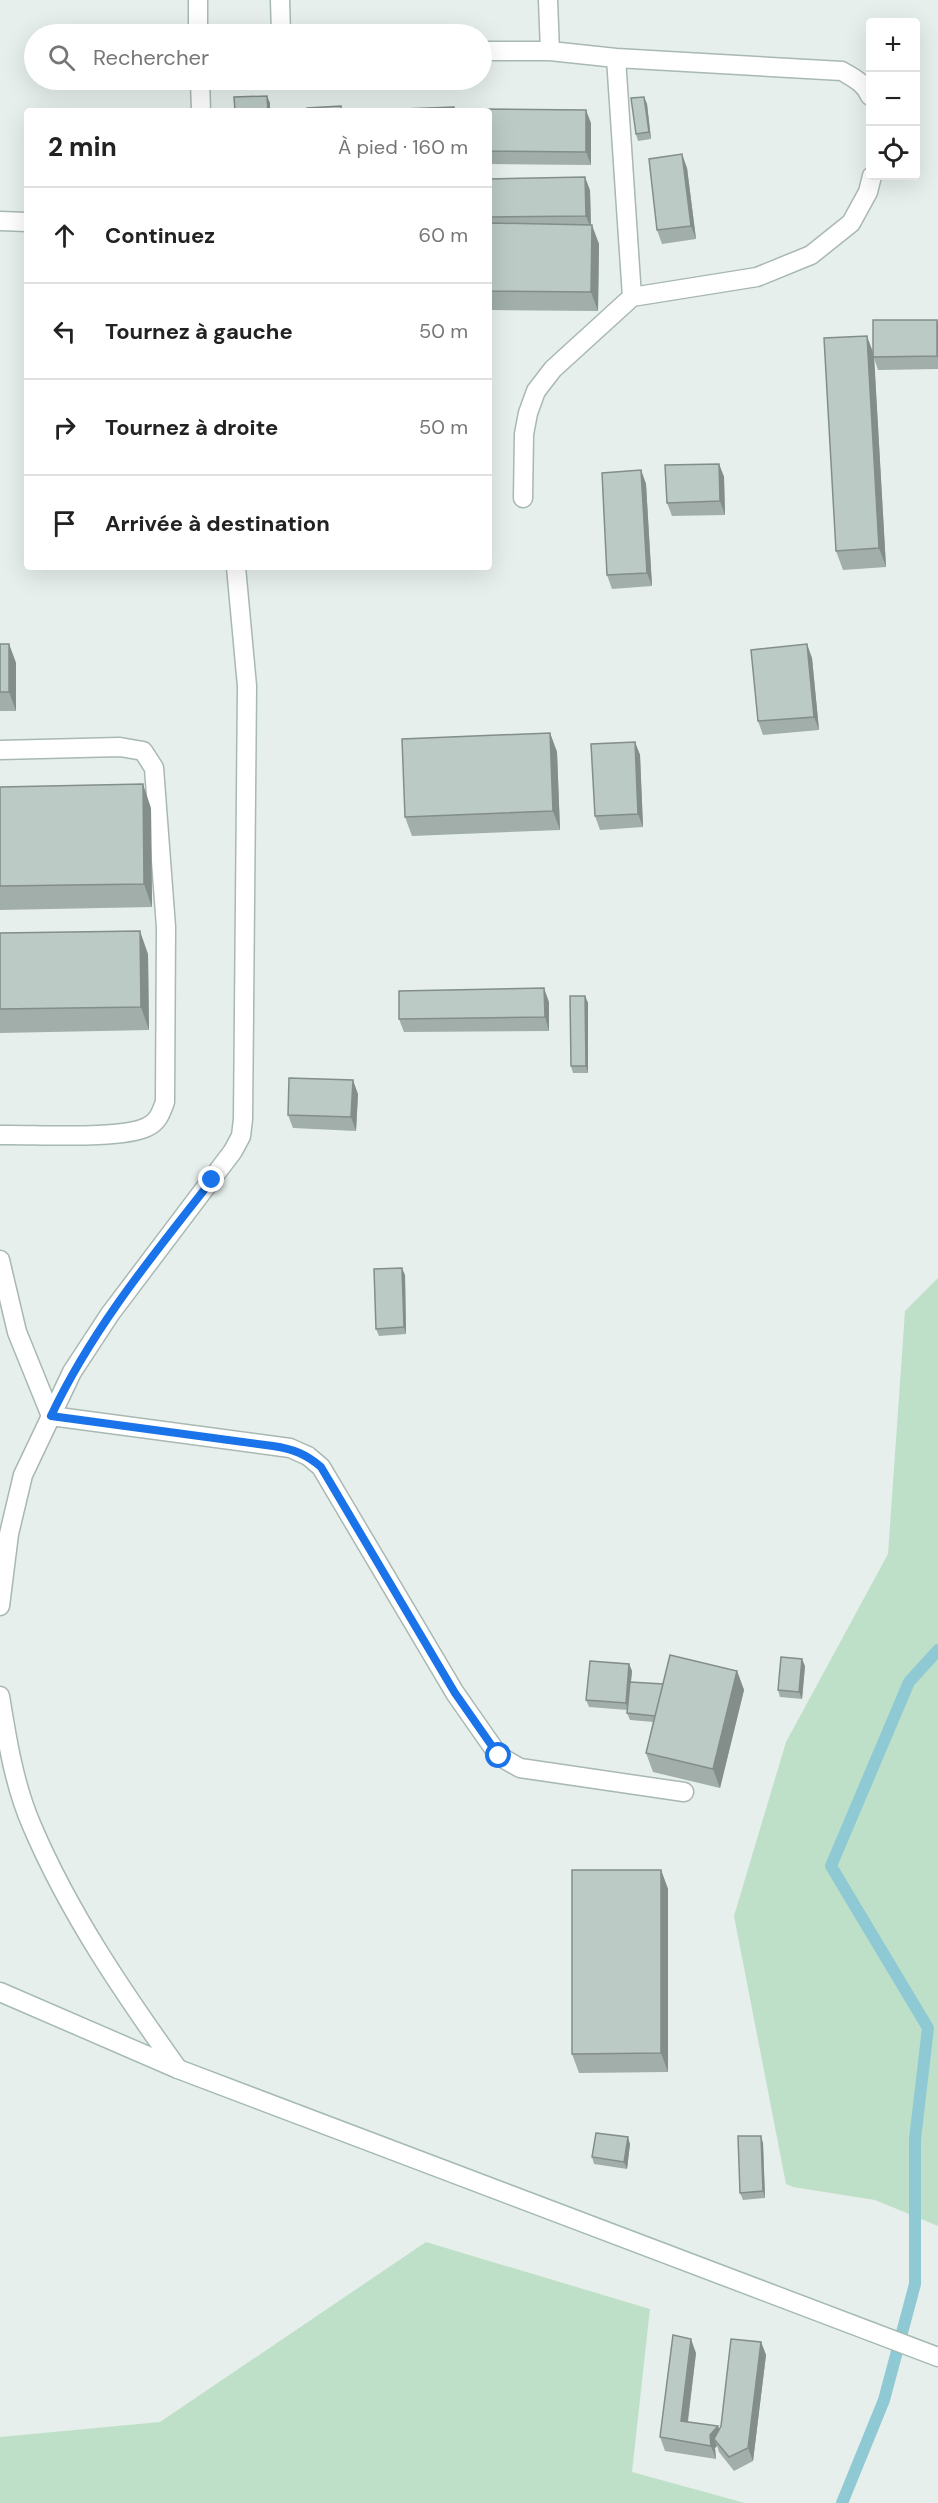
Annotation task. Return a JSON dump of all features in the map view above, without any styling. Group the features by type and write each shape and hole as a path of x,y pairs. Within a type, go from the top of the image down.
{"street":[{"path":"198,0 198,24"},
{"path":"280,0 281,24"},
{"path":"548,0 550,51"},
{"path":"492,51 550,51 616,58 842,71 866,88"},
{"path":"616,58 632,297"},
{"path":"200,90 201,108"},
{"path":"523,498 524,434 528,413 536,391 553,369 632,297 757,277 811,255 850,224 868,192 871,180"},
{"path":"0,221 24,222"},
{"path":"0,1606 9,1534 23,1475 72,1372 110,1314 212,1180 241,1136 244,1107 247,686 236,570"},
{"path":"0,750 120,747 142,751 154,768 166,927 165,1102 160,1117 148,1127 125,1134 0,1135"},
{"path":"0,1260 17,1332 51,1416"},
{"path":"51,1416 290,1448 308,1455 321,1467 455,1693 499,1756 520,1768 684,1792"},
{"path":"0,1696 8,1746 31,1824 72,1907 124,1993 178,2069"},
{"path":"0,1992 178,2069 938,2357"}],"green space":[{"path":"938,1278 938,2226 875,2200 786,2184 734,1916 786,1742 888,1554 905,1311"},
{"path":"426,2242 650,2309 632,2472 745,2503 0,2503 0,2437 160,2422"}],"building":[{"path":"267,96 268,108 235,108 234,97"},
{"path":"644,97 649,132 636,134 631,98"},
{"path":"341,106 341,108 307,108"},
{"path":"492,109 586,110 586,152 492,151"},
{"path":"682,154 691,226 657,230 649,159"},
{"path":"585,177 586,216 492,217 492,179"},
{"path":"492,223 592,225 591,292 492,291"},
{"path":"873,320 937,320 937,356 873,357"},
{"path":"867,336 879,548 836,551 824,338"},
{"path":"719,464 720,501 667,503 665,465"},
{"path":"641,470 647,573 607,575 602,473"},
{"path":"0,644 9,644 9,692 0,692"},
{"path":"807,644 814,717 758,721 751,650"},
{"path":"550,733 553,811 405,817 402,739"},
{"path":"635,742 638,814 595,816 591,744"},
{"path":"143,784 144,884 0,886 0,787"},
{"path":"140,931 141,1007 0,1009 0,933"},
{"path":"544,988 545,1017 399,1019 399,991"},
{"path":"570,996 585,996 586,1066 571,1066"},
{"path":"289,1078 353,1080 351,1117 288,1115"},
{"path":"402,1268 404,1327 376,1329 374,1269"},
{"path":"670,1655 737,1671 713,1769 646,1753"},
{"path":"781,1657 802,1659 799,1692 778,1690"},
{"path":"590,1661 629,1664 626,1703 586,1700"},
{"path":"630,1682 663,1684 655,1716 627,1713"},
{"path":"572,1870 661,1870 661,2053 572,2054"},
{"path":"596,2133 628,2137 624,2162 592,2157"},
{"path":"738,2136 761,2136 763,2191 740,2193"},
{"path":"673,2335 691,2339 681,2421 718,2426 710,2435 711,2446 660,2437"},
{"path":"731,2339 761,2342 748,2448 729,2457 714,2439 721,2426"}],"waterway":[{"path":"842,2503 884,2400 915,2284 915,2139 928,2028 831,1866 909,1682 938,1650"}],"route":[{"path":"212,1180 147,1262 110,1314 72,1372 51,1416 290,1448 308,1455 321,1467 455,1693 499,1756"}]}
